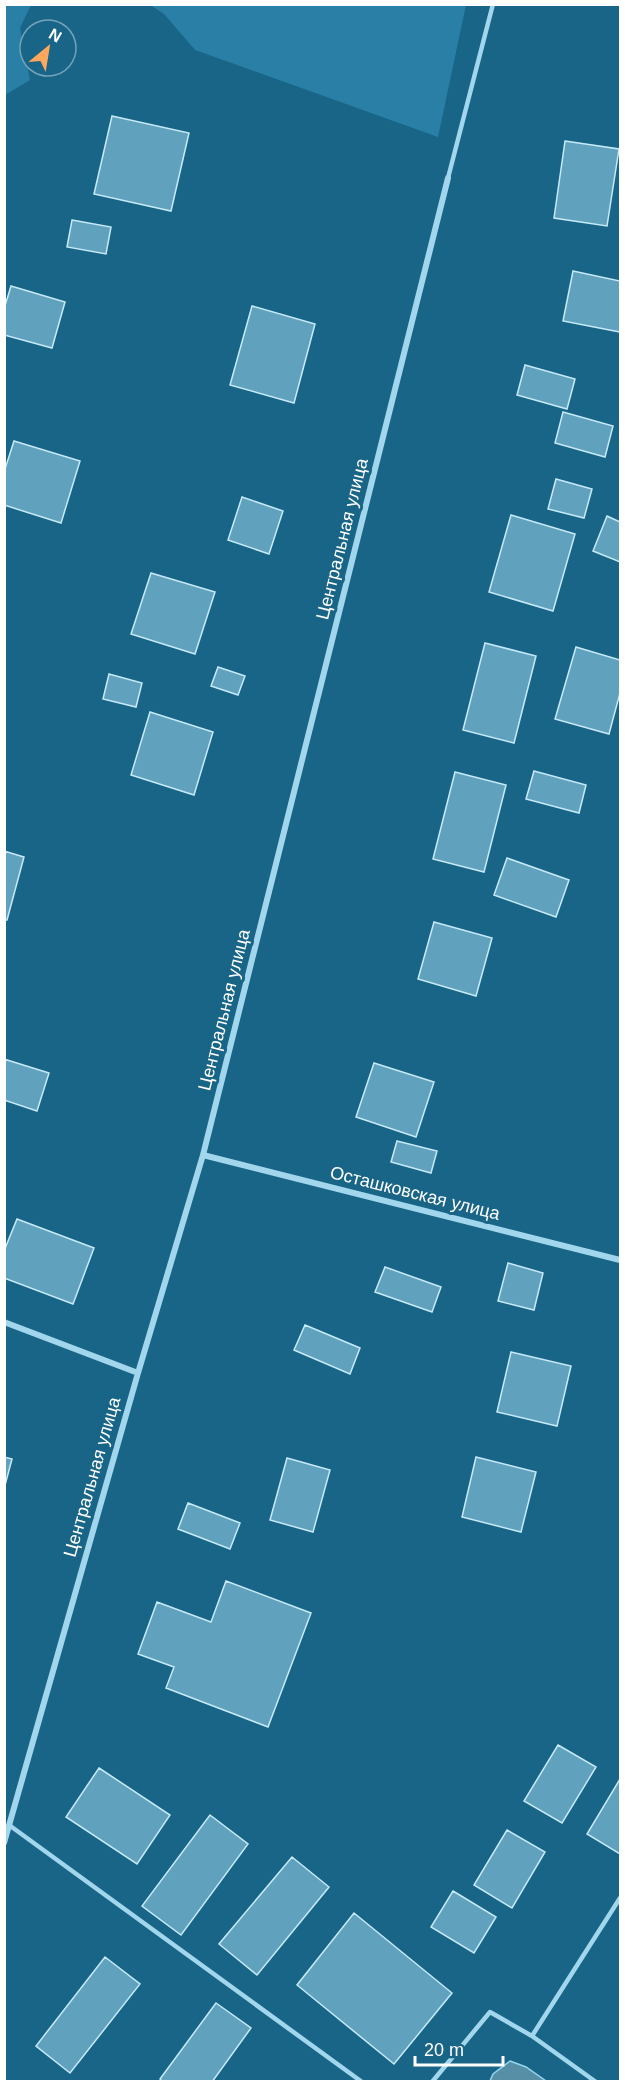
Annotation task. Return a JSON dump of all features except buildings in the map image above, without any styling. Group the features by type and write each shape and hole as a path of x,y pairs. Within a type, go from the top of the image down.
{"street":[{"name":"Центральная улица","path":"4,1843 138,1373 203,1155 448,178"},
{"name":"Осташковская улица","path":"203,1155 621,1260"},
{"path":"4,1322 138,1373"}],"lane":[{"path":"448,178 494,4"},
{"path":"9,1825 362,2082"},
{"path":"532,2036 621,1898"},
{"path":"432,2082 490,2012 532,2036 596,2082"}],"shaded area":[{"path":"5,4 31,5 25,18 18,18 18,78 30,78 30,80 5,95"},
{"path":"150,5 466,5 438,137 195,50 164,14"},
{"path":"510,2061 526,2067 546,2081 490,2081 493,2074"}]}
